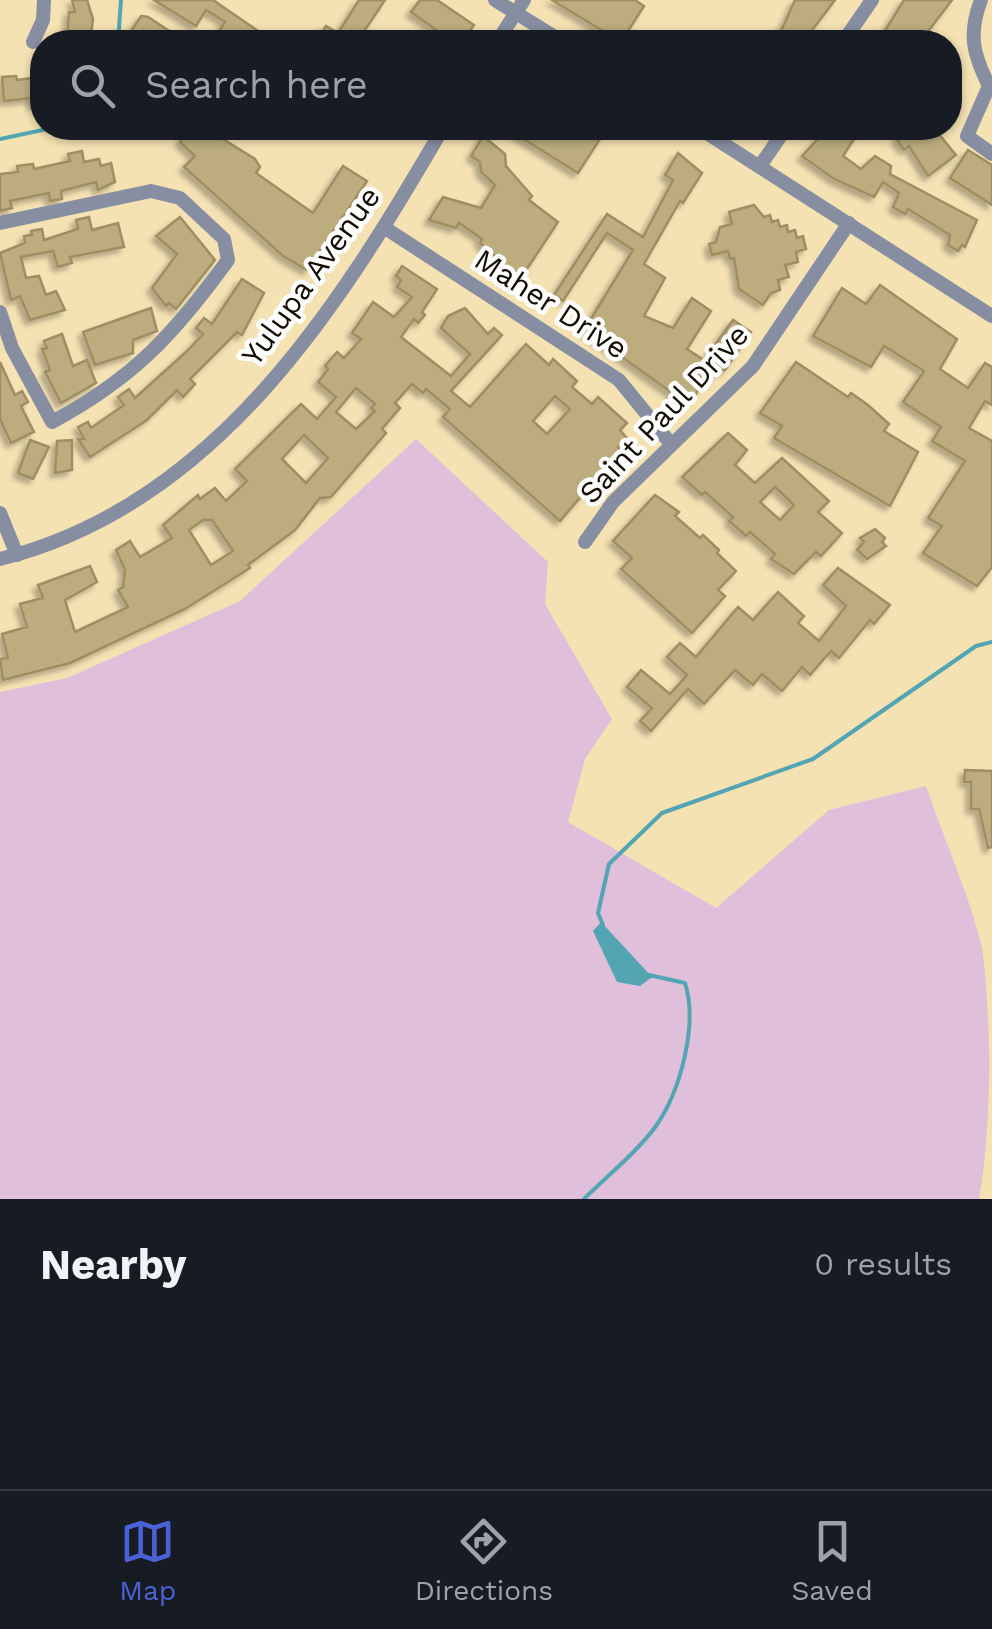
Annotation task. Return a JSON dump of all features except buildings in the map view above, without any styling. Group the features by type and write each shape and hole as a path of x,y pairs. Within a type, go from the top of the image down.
{"street":[{"path":"38,30 44,0"},
{"path":"495,0 520,6 549,30"},
{"path":"851,30 872,0"},
{"path":"981,0 972,27 972,49 990,86 968,136 992,154"},
{"path":"504,30 520,6"},
{"name":"Yulupa Avenue","path":"0,559 121,510 211,446 289,363 385,228 436,140"},
{"path":"718,140 992,316"},
{"path":"760,166 778,140"},
{"path":"0,223 151,191 180,198 224,239 229,249 228,260 177,330 107,392 52,422 5,346 0,312"},
{"name":"Saint Paul Drive","path":"585,542 612,502 753,366 848,223"},
{"name":"Maher Drive","path":"385,228 619,380 671,444"},
{"path":"0,513 18,554"}],"shaded area":[{"path":"416,439 548,562 545,604 612,719 585,759 568,822 716,908 829,810 926,786 982,947 989,1073 979,1199 0,1199 0,692 67,678 240,601"}],"water":[{"path":"601,922 652,977 640,986 617,982 593,931"}],"waterway":[{"path":"119,30 121,0"},
{"path":"0,139 30,133"},
{"path":"603,925 598,913 609,864 662,813 813,759 976,646 992,642"},
{"path":"584,1199 656,1126 680,1076 688,1037 689,999 685,983 649,975"}]}
